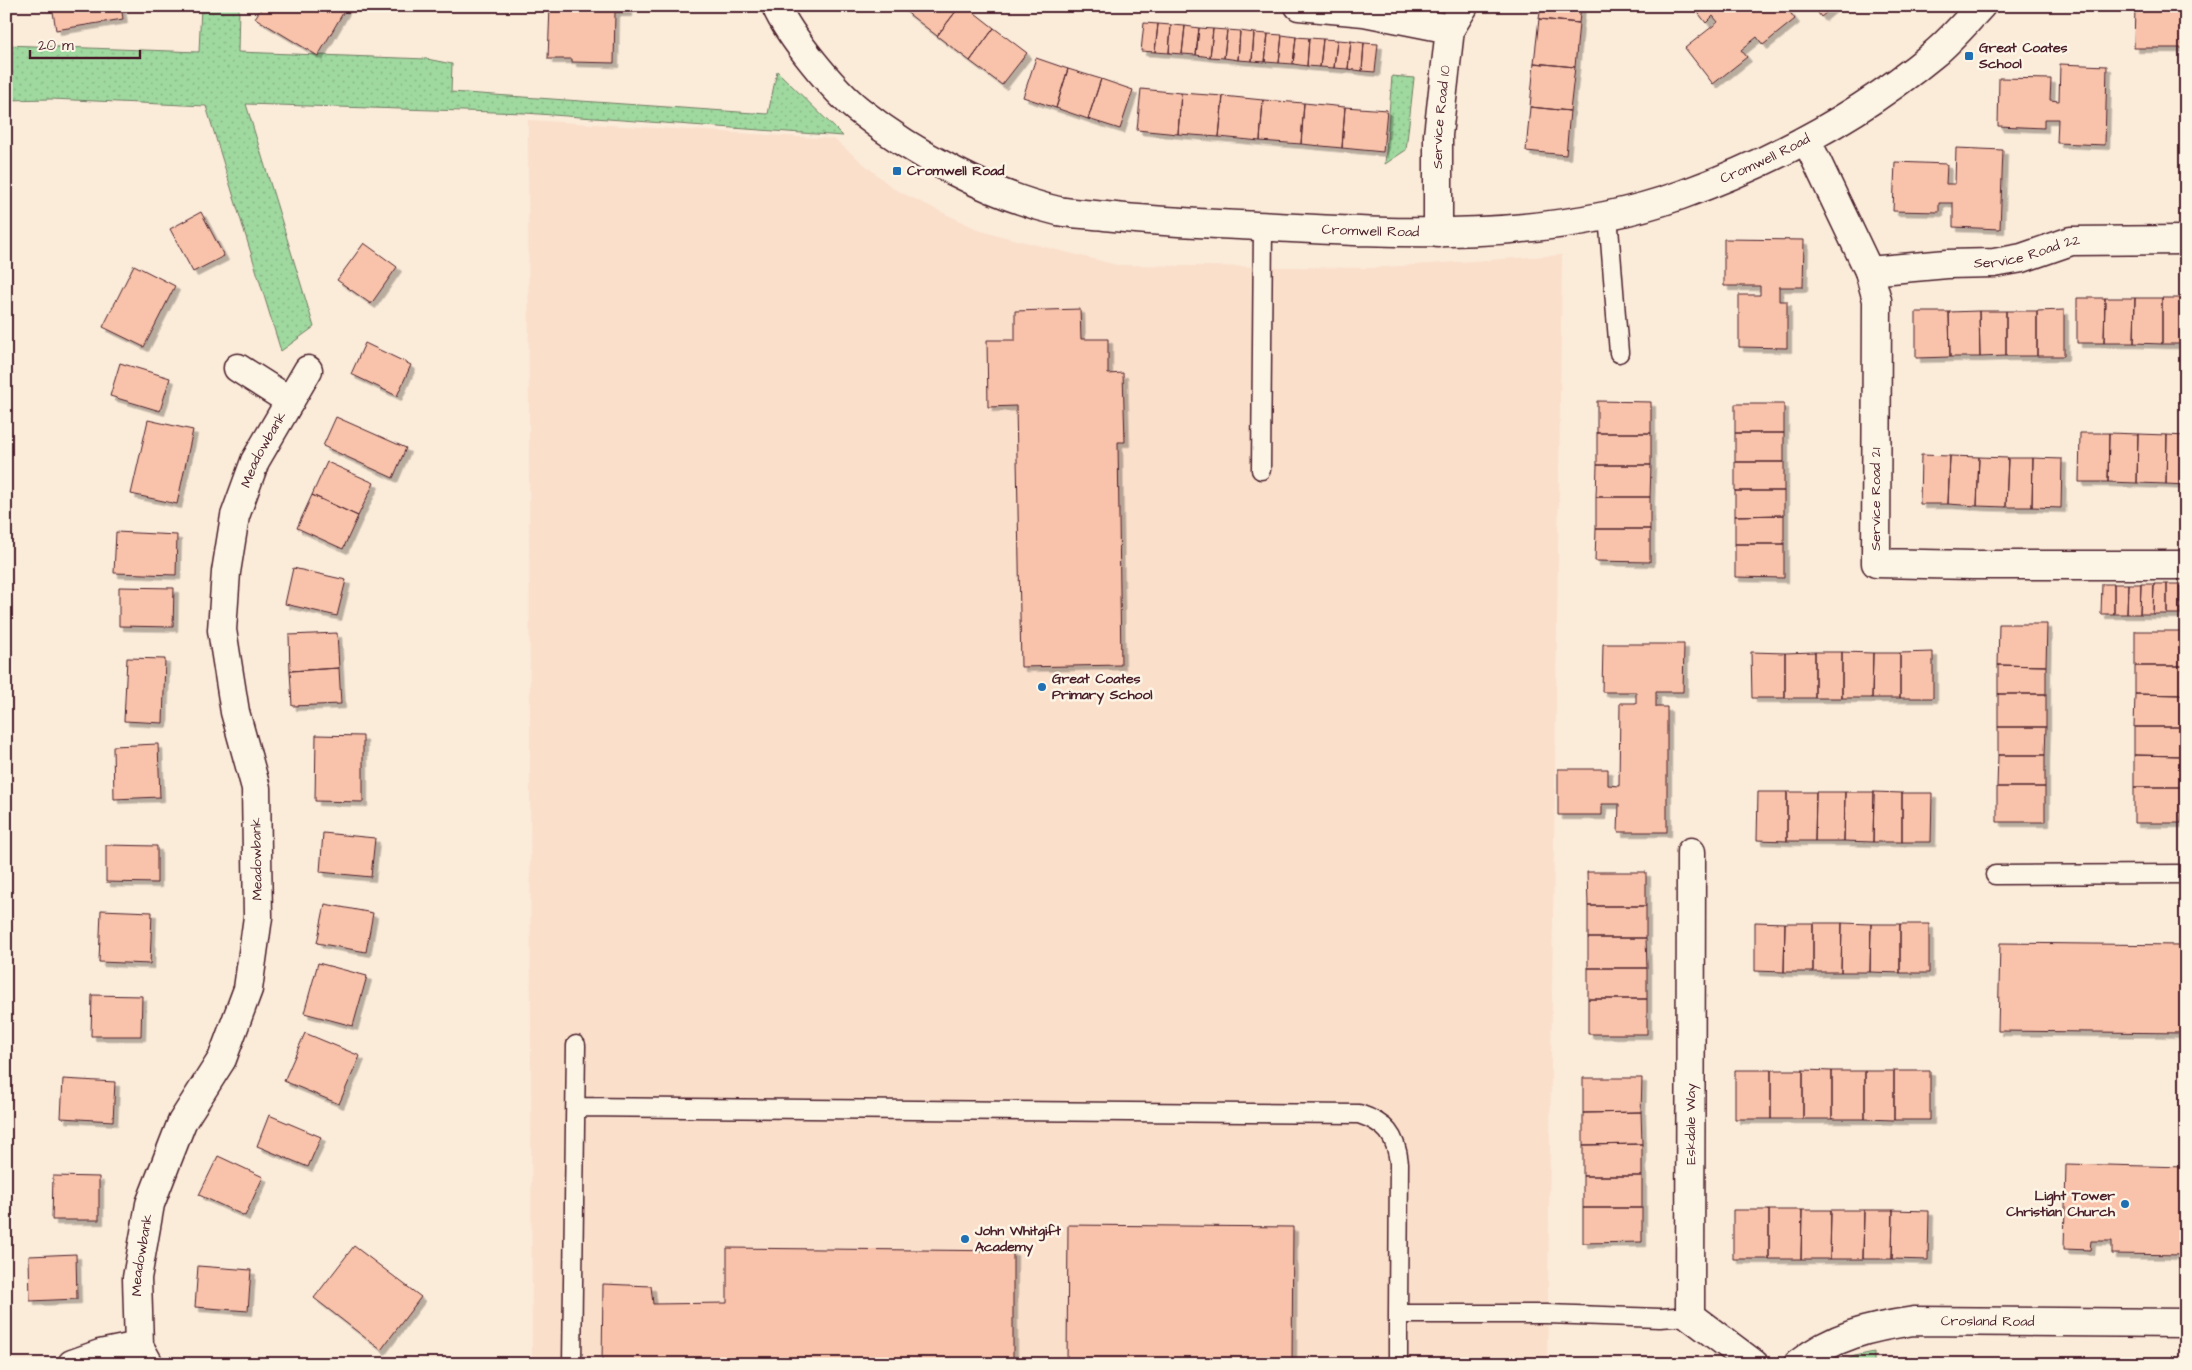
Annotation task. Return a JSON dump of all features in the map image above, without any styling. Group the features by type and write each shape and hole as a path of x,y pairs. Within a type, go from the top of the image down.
{"street":[{"name":"Cromwell Road","path":"776,6 781,17 815,65 858,110 938,164 1000,191 1058,211 1155,221 1438,233 1560,225 1608,215 1680,195 1807,141 1870,102 1935,53 1981,6"},
{"path":"1299,6 1457,18"},
{"name":"Service Road 10","path":"1438,233 1438,135 1457,18"},
{"name":"Service Road 21","path":"1807,141 1870,271 1876,300 1878,336 1876,563 2186,565"},
{"name":"Service Road 22","path":"1870,271 1947,264 1994,263 2022,258 2071,241 2186,240"},
{"path":"238,368 290,401"},
{"name":"Meadowbank","path":"72,1364 100,1354 144,1355 137,1278 150,1204 182,1122 222,1059 248,989 258,917 256,788 235,712 222,630 226,572 235,516 255,461 308,370"},
{"name":"Eskdale Way","path":"1690,1316 1692,852"},
{"path":"1690,1316 1754,1364"},
{"name":"Crosland Road","path":"1798,1364 1816,1349 1852,1335 1885,1325 1914,1321 2186,1323"}],"lane":[{"path":"1608,215 1619,353"},
{"path":"1260,470 1263,227"},
{"path":"1995,875 2186,874"},
{"path":"572,1364 577,1107 576,1045"},
{"path":"577,1107 1359,1114 1381,1124 1392,1136 1397,1148 1399,1163 1398,1364"},
{"path":"1398,1314 1547,1314 1660,1318 1690,1316"}],"shaded area":[{"name":"Great Coates Primary School","path":"528,120 834,139 894,189 981,231 1117,265 1371,268 1562,255 1547,1364 532,1364"}],"green space":[{"path":"201,6 239,6 238,52 427,59 452,64 451,92 768,114 777,71 843,136 525,113 246,104 314,327 281,351 206,106 51,99 6,100 6,45 199,52"},
{"path":"1392,76 1414,78 1406,150 1385,164"},
{"path":"1874,1352 1874,1364 1839,1364 1855,1356"}],"building":[{"path":"52,6 121,6 123,19 56,30"},
{"path":"263,6 347,6 318,56 255,18"},
{"path":"550,6 628,6 628,12 615,12 614,63 572,62 572,59 548,59"},
{"path":"908,6 960,6 937,36 905,11"},
{"path":"960,6 966,6 994,28 970,61 937,36"},
{"path":"1541,6 1581,6 1579,23 1539,19"},
{"path":"1693,6 1733,6 1736,9 1739,6 1785,6 1795,19 1763,45 1757,37 1741,50 1747,57 1713,84 1685,48 1718,22 1713,16 1706,23"},
{"path":"1813,6 1834,6 1821,17"},
{"path":"2135,6 2183,6 2182,48 2134,48"},
{"path":"1539,19 1579,23 1575,67 1534,63"},
{"path":"1144,23 1158,24 1155,52 1141,51"},
{"path":"1158,24 1171,25 1169,53 1155,52"},
{"path":"1171,25 1185,26 1182,54 1169,53"},
{"path":"1185,26 1199,28 1196,55 1182,54"},
{"path":"994,28 1027,53 1002,85 970,61"},
{"path":"1199,28 1213,29 1210,57 1196,55"},
{"path":"1213,29 1227,30 1224,58 1210,57"},
{"path":"1227,30 1240,31 1238,60 1224,58"},
{"path":"1240,31 1254,33 1252,61 1238,60"},
{"path":"1254,33 1268,34 1265,62 1252,61"},
{"path":"1268,34 1282,35 1279,63 1265,62"},
{"path":"1282,35 1296,37 1293,64 1279,63"},
{"path":"1296,37 1309,38 1307,66 1293,64"},
{"path":"1309,38 1323,39 1320,67 1307,66"},
{"path":"1323,39 1337,40 1334,68 1320,67"},
{"path":"1337,40 1351,41 1348,69 1334,68"},
{"path":"1351,41 1364,43 1362,71 1348,69"},
{"path":"1364,43 1378,44 1375,72 1362,71"},
{"path":"1036,58 1068,69 1056,108 1023,97"},
{"path":"1534,63 1575,67 1570,111 1530,107"},
{"path":"2060,64 2107,66 2105,145 2057,143 2058,119 2044,119 2044,128 1998,126 1999,78 2051,79 2050,100 2059,101"},
{"path":"1068,69 1101,79 1088,119 1056,108"},
{"path":"1101,79 1133,90 1120,129 1088,119"},
{"path":"1141,89 1181,93 1178,134 1137,130"},
{"path":"1181,93 1223,96 1219,137 1178,134"},
{"path":"1223,96 1263,100 1260,141 1219,137"},
{"path":"1263,100 1304,103 1301,144 1260,141"},
{"path":"1304,103 1345,107 1342,148 1301,144"},
{"path":"1345,107 1387,110 1383,152 1342,148"},
{"path":"1530,107 1570,111 1566,155 1526,151"},
{"path":"1956,148 2003,150 2000,229 1953,227 1953,203 1939,203 1939,212 1893,211 1895,162 1947,164 1946,184 1955,184"},
{"path":"201,212 224,256 193,272 170,229"},
{"path":"1724,239 1804,240 1803,287 1779,287 1779,301 1787,301 1787,348 1739,347 1739,295 1760,295 1760,286 1724,286"},
{"path":"364,243 397,267 371,304 337,280"},
{"path":"134,265 175,286 144,347 103,327"},
{"path":"2077,298 2105,298 2104,343 2077,343"},
{"path":"2105,298 2135,298 2134,343 2104,343"},
{"path":"2135,298 2162,298 2162,344 2134,343"},
{"path":"2162,298 2186,298 2186,344 2162,344"},
{"path":"1080,309 1081,339 1108,339 1108,374 1123,373 1125,442 1118,442 1121,665 1021,667 1016,406 988,407 987,340 1015,340 1015,311"},
{"path":"2064,310 2064,356 2037,356 2037,311"},
{"path":"1979,311 2006,311 2006,356 1980,357"},
{"path":"1979,311 1980,357 1950,357 1949,312"},
{"path":"2006,311 2037,311 2037,356 2006,356"},
{"path":"1916,312 1949,312 1950,357 1916,358"},
{"path":"365,343 411,365 397,396 351,374"},
{"path":"120,363 170,378 160,411 110,396"},
{"path":"1597,401 1651,402 1651,433 1597,433"},
{"path":"1735,404 1784,404 1784,433 1735,433"},
{"path":"336,417 406,448 393,478 323,446"},
{"path":"148,420 193,430 177,504 131,494"},
{"path":"1597,433 1651,433 1651,465 1597,465"},
{"path":"1735,433 1784,433 1784,462 1735,462"},
{"path":"2080,433 2109,433 2108,482 2079,482"},
{"path":"2109,433 2138,434 2137,483 2108,482"},
{"path":"2138,434 2167,435 2166,484 2137,483"},
{"path":"2167,435 2186,436 2186,485 2166,484"},
{"path":"1921,455 1950,456 1948,504 1920,504"},
{"path":"1950,456 1979,457 1977,506 1948,504"},
{"path":"1979,457 2008,458 2006,507 1977,506"},
{"path":"2008,458 2033,458 2032,507 2006,507"},
{"path":"2033,458 2062,459 2061,508 2032,507"},
{"path":"327,462 374,483 358,516 312,495"},
{"path":"1735,462 1784,462 1784,491 1735,491"},
{"path":"1597,465 1651,465 1650,497 1596,497"},
{"path":"1735,491 1784,491 1784,515 1735,516"},
{"path":"312,495 358,516 343,549 297,528"},
{"path":"1596,497 1650,497 1650,529 1596,529"},
{"path":"1784,515 1784,544 1735,544 1735,516"},
{"path":"1596,529 1650,529 1650,562 1595,561"},
{"path":"116,532 177,535 176,575 114,573"},
{"path":"1735,544 1784,544 1784,578 1735,577"},
{"path":"293,568 346,580 337,616 285,604"},
{"path":"2102,584 2114,584 2114,614 2101,614"},
{"path":"2114,584 2128,584 2127,614 2114,614"},
{"path":"2128,584 2141,584 2140,614 2127,614"},
{"path":"2141,584 2154,584 2153,614 2140,614"},
{"path":"2154,584 2167,584 2167,614 2153,614"},
{"path":"2167,584 2180,584 2180,614 2167,614"},
{"path":"2180,584 2186,584 2186,614 2180,614"},
{"path":"119,587 174,588 173,627 119,626"},
{"path":"1999,624 2047,624 2046,666 1998,665"},
{"path":"2135,631 2183,631 2183,666 2135,666"},
{"path":"337,633 339,668 290,671 289,635"},
{"path":"1603,644 1684,644 1683,692 1656,692 1656,707 1667,707 1667,832 1618,832 1619,804 1602,804 1602,815 1558,815 1558,769 1608,769 1608,785 1619,786 1620,703 1636,703 1636,692 1602,692"},
{"path":"1751,652 1785,653 1785,698 1752,698"},
{"path":"1815,652 1842,652 1842,698 1815,698"},
{"path":"1815,652 1815,698 1785,698 1785,653"},
{"path":"1842,652 1873,653 1872,698 1842,698"},
{"path":"1933,652 1933,698 1900,698 1900,653"},
{"path":"1873,653 1900,653 1900,698 1872,698"},
{"path":"127,658 165,659 163,723 124,721"},
{"path":"1998,665 2046,666 2046,694 1998,694"},
{"path":"2135,666 2183,666 2182,695 2135,694"},
{"path":"339,668 341,704 292,706 290,671"},
{"path":"1998,694 2046,694 2046,727 1998,727"},
{"path":"2135,694 2182,695 2182,727 2134,727"},
{"path":"1998,727 2046,727 2045,755 1998,755"},
{"path":"2134,727 2182,727 2182,756 2134,755"},
{"path":"316,735 363,736 363,802 315,801"},
{"path":"158,744 160,797 114,799 113,746"},
{"path":"1998,755 2045,755 2045,787 1997,787"},
{"path":"2134,755 2182,756 2182,787 2134,787"},
{"path":"1997,787 2045,787 2045,822 1997,822"},
{"path":"2134,787 2182,787 2181,823 2134,823"},
{"path":"1758,792 1787,792 1787,841 1757,840"},
{"path":"1787,792 1816,792 1815,841 1787,841"},
{"path":"1816,792 1845,792 1844,841 1815,841"},
{"path":"1845,792 1874,792 1873,842 1844,841"},
{"path":"1874,792 1902,793 1902,842 1873,842"},
{"path":"1902,793 1932,793 1931,842 1902,842"},
{"path":"323,833 375,838 371,877 320,872"},
{"path":"106,845 157,846 157,883 106,882"},
{"path":"1587,872 1646,872 1646,906 1588,906"},
{"path":"325,904 373,913 366,952 317,943"},
{"path":"1588,906 1646,906 1646,938 1588,938"},
{"path":"101,910 152,912 150,964 99,962"},
{"path":"1755,922 1785,923 1784,972 1755,971"},
{"path":"1785,923 1813,923 1813,972 1784,972"},
{"path":"1813,923 1842,923 1841,972 1813,972"},
{"path":"1842,923 1871,924 1870,972 1841,972"},
{"path":"1871,924 1900,924 1900,973 1870,972"},
{"path":"1900,924 1929,924 1929,973 1900,973"},
{"path":"1588,938 1646,938 1647,968 1588,968"},
{"path":"2000,943 2182,945 2181,994 2186,995 2186,1033 1998,1031"},
{"path":"318,963 367,976 353,1026 304,1013"},
{"path":"1588,968 1647,968 1647,999 1588,999"},
{"path":"92,995 142,996 141,1036 91,1036"},
{"path":"1588,999 1647,999 1647,1034 1588,1034"},
{"path":"305,1033 360,1056 339,1104 284,1081"},
{"path":"1735,1070 1771,1070 1771,1119 1735,1119"},
{"path":"1771,1070 1803,1070 1803,1119 1771,1119"},
{"path":"1803,1070 1832,1071 1832,1119 1803,1119"},
{"path":"1832,1071 1865,1071 1865,1119 1832,1119"},
{"path":"1865,1071 1894,1071 1894,1120 1865,1119"},
{"path":"1894,1071 1930,1071 1930,1120 1894,1120"},
{"path":"1583,1078 1642,1078 1641,1112 1583,1113"},
{"path":"63,1079 115,1082 113,1121 61,1118"},
{"path":"1641,1112 1642,1144 1583,1145 1583,1113"},
{"path":"269,1115 321,1137 308,1167 257,1146"},
{"path":"1642,1144 1642,1176 1583,1176 1583,1145"},
{"path":"218,1156 263,1177 245,1216 199,1195"},
{"name":"Light Tower Christian Church","path":"2066,1164 2186,1167 2186,1255 2112,1254 2112,1241 2091,1241 2090,1250 2064,1249"},
{"path":"53,1176 99,1177 99,1220 52,1220"},
{"path":"1583,1176 1642,1176 1642,1208 1583,1208"},
{"path":"1583,1208 1642,1208 1642,1242 1583,1243"},
{"path":"1733,1210 1769,1210 1769,1259 1733,1259"},
{"path":"1769,1210 1802,1210 1801,1259 1769,1259"},
{"path":"1802,1210 1831,1210 1830,1259 1801,1259"},
{"path":"1831,1210 1864,1210 1863,1259 1830,1259"},
{"path":"1864,1210 1893,1210 1892,1259 1863,1259"},
{"path":"1893,1210 1929,1211 1928,1260 1892,1259"},
{"path":"1068,1225 1293,1227 1292,1364 1067,1364"},
{"path":"354,1246 421,1297 381,1350 314,1298"},
{"path":"727,1248 1013,1251 1013,1364 602,1364 603,1284 651,1286 653,1304 727,1303"},
{"path":"76,1254 77,1299 30,1301 29,1256"},
{"path":"198,1266 251,1270 248,1311 195,1307"}],"place":[{"name":"Great Coates School","path":"1969,56"},
{"name":"Cromwell Road","path":"897,171"},
{"name":"Great Coates Primary School","path":"1042,687"},
{"name":"Light Tower Christian Church","path":"2125,1204"},
{"name":"John Whitgift Academy","path":"965,1239"}]}
